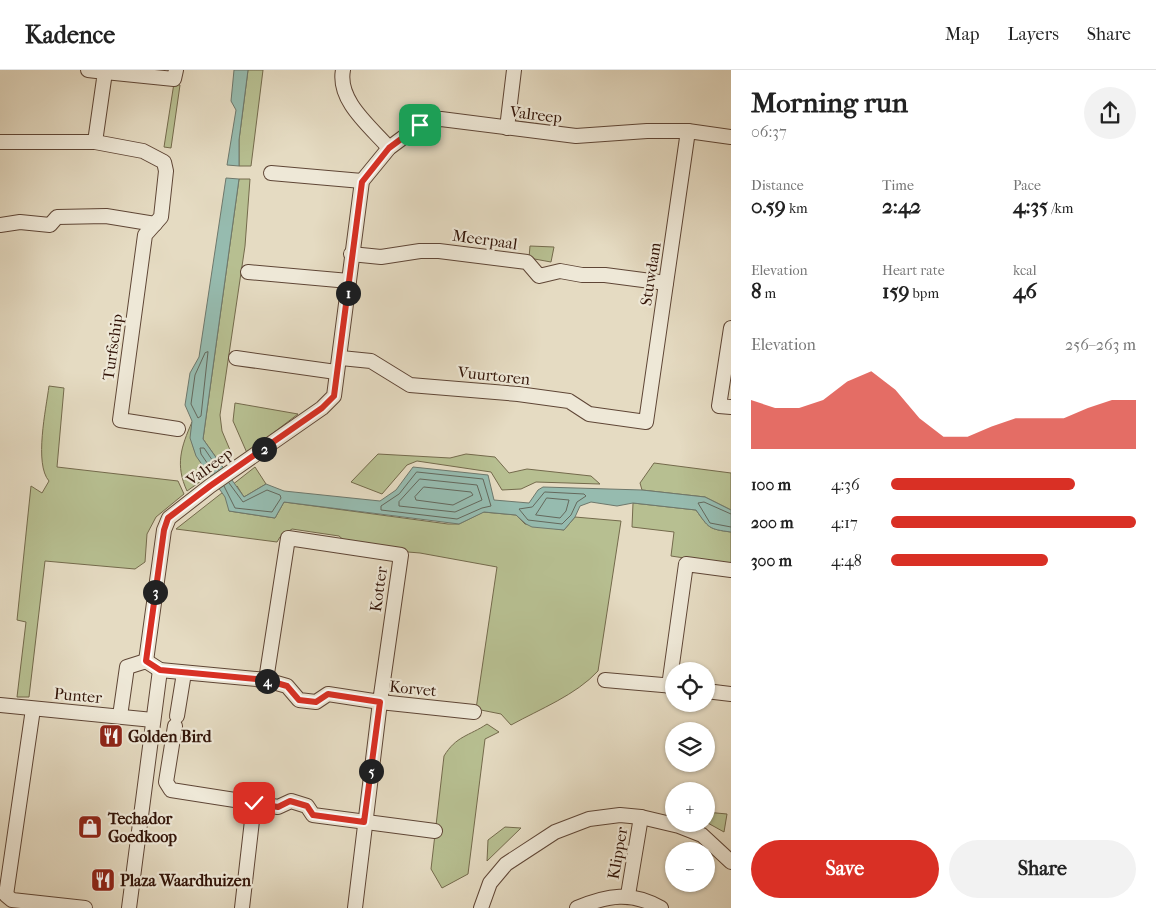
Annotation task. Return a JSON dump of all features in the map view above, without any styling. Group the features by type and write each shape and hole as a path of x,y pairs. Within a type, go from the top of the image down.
{"street":[{"path":"88,70 174,79 176,70"},
{"path":"344,70 342,78 348,101 389,148"},
{"path":"507,128 514,70"},
{"path":"95,142 105,72"},
{"name":"Valreep","path":"146,661 164,530 168,518 210,486 322,408 334,396 351,254 362,182 389,148 420,125 441,120 576,136 647,130 688,131 731,137"},
{"name":"Stuwdam","path":"646,422 688,131"},
{"name":"Turfschip","path":"0,142 95,142 143,151 164,162 166,171 161,217 145,235 120,420 178,429"},
{"path":"271,173 362,182"},
{"path":"0,225 20,222 50,225 56,217 106,216 154,224"},
{"name":"Meerpaal","path":"351,254 381,257 420,251 439,251 526,262 539,276 560,271 666,283"},
{"path":"248,272 349,281"},
{"path":"731,328 720,406 731,407"},
{"path":"236,358 336,372"},
{"name":"Vuurtoren","path":"340,358 371,361 410,385 518,394 569,401 590,414 646,422"},
{"name":"Kotter","path":"266,680 288,538 401,555 380,702"},
{"path":"675,662 686,564 731,570"},
{"path":"120,716 127,667 146,661 160,670 266,680 287,686 299,700 316,702 328,694 380,702"},
{"path":"129,908 160,670"},
{"path":"184,673 166,782 171,790 278,807 290,801 307,806 313,815 435,830"},
{"path":"605,680 665,685"},
{"path":"715,692 731,694"},
{"name":"Korvet","path":"355,908 380,702 474,712"},
{"name":"Punter","path":"0,705 153,720"},
{"path":"33,709 6,895 12,900 84,908"},
{"path":"242,908 254,803"},
{"path":"481,908 490,884 506,864 544,838 589,819 620,815 641,817 679,826 702,835 731,862"},
{"name":"Klipper","path":"628,895 641,817"},
{"path":"577,908 598,900 628,895 650,902 661,908"}],"green space":[{"path":"248,70 263,70 251,166 239,166 239,140"},
{"path":"174,83 180,85 171,148 164,147"},
{"path":"239,179 250,179 245,246 220,415 222,431 230,450 220,463 203,439"},
{"path":"530,246 554,247 551,262 529,258"},
{"path":"49,386 64,388 57,467 178,481 184,494 156,517 147,534 145,562 135,569 45,561 29,697 17,697 26,622 17,620 31,486 42,493 49,481 42,462 42,436"},
{"path":"235,403 298,414 247,453 233,421"},
{"path":"192,422 192,444 202,464 197,467 204,479 187,491 183,482 180,464 182,448"},
{"path":"378,454 450,458 466,454 495,457 509,473 527,469 591,476 600,484 536,482 521,489 502,490 491,472 417,461 407,465 382,494 351,482"},
{"path":"654,463 731,473 731,510 705,497 642,490 640,483"},
{"path":"255,467 266,484 244,497 237,486 229,511 275,518 284,502 448,524 459,524 483,512 516,515 525,524 564,530 575,517 621,521 598,671 589,680 568,694 511,725 501,714 476,709 497,567 346,542 339,536 292,529 280,537 277,542 176,529"},
{"path":"633,503 696,510 710,527 731,532 731,565 671,556 674,532 632,527"},
{"path":"487,724 499,732 485,739 468,874 442,888 431,869 444,756 458,740"},
{"path":"715,813 727,814 724,832 715,827"},
{"path":"505,827 521,828 487,861 488,840"}],"water":[{"path":"234,70 248,70 239,140 239,166 227,165 236,110 231,101"},
{"path":"226,178 239,179 203,439 244,497 266,484 284,491 380,501 396,490 413,467 488,475 494,500 529,503 538,490 543,487 642,490 705,497 731,510 731,532 710,527 696,510 633,503 617,506 591,502 580,506 575,517 564,530 532,527 516,515 484,512 459,524 284,502 275,518 229,511 225,497 196,456 190,438 192,421 185,405 190,373 199,357"}],"place":[{"name":"Golden Bird","path":"111,736"},
{"name":"Techador Goedkoop","path":"90,827"},
{"name":"Plaza Waardhuizen","path":"103,880"}],"route":[{"path":"254,803 278,807 290,801 307,806 313,815 364,822 380,702 328,694 316,702 299,700 287,686 266,680 160,670 146,661 164,530 168,518 210,486 322,408 334,396 351,254 362,182 389,148 420,125"}]}
